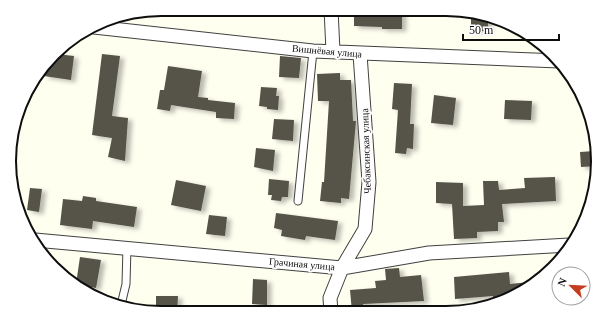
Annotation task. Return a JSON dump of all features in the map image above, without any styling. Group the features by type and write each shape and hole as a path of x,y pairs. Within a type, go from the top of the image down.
{"street":[{"path":"331,16 333,51"},
{"name":"Вишнёвая улица","path":"104,28 313,51 551,61"},
{"name":"Чебаксинская улица","path":"331,306 330,298 342,268 365,229 369,182 360,54"},
{"name":"Грачиная улица","path":"39,240 127,247 342,268 429,253 564,245"}],"lane":[{"path":"298,201 313,51"},
{"path":"122,301 126,284 127,247"}],"building":[{"path":"354,16 402,16 402,29 382,29 382,27 354,26"},
{"path":"471,18 488,22 488,31 471,31"},
{"path":"102,54 120,56 112,116 128,118 125,161 108,157 112,138 92,135"},
{"path":"62,55 74,56 71,80 44,76"},
{"path":"280,56 301,58 299,78 279,77"},
{"path":"168,66 202,71 198,97 208,98 208,100 235,103 234,119 216,118 216,112 171,105 170,111 157,109 160,90 164,90"},
{"path":"340,73 340,80 351,80 353,121 356,121 349,199 341,198 341,203 320,201 322,182 324,182 329,101 318,101 317,74"},
{"path":"394,83 412,84 410,124 414,124 413,149 407,148 406,154 395,153 398,110 392,109"},
{"path":"261,87 277,88 276,96 279,96 278,110 267,109 267,107 259,106"},
{"path":"434,95 456,98 453,125 431,123"},
{"path":"505,100 532,101 531,120 504,119"},
{"path":"274,119 294,120 293,141 272,139"},
{"path":"256,148 275,150 273,171 254,167"},
{"path":"591,151 591,166 581,167 580,152"},
{"path":"555,177 556,201 502,204 504,222 498,222 498,231 477,232 477,238 454,239 452,204 436,203 436,182 463,183 463,206 484,205 483,181 498,181 499,190 525,188 524,178"},
{"path":"269,179 289,181 288,197 282,197 281,201 271,200 272,195 268,195"},
{"path":"176,180 206,186 201,211 171,205"},
{"path":"30,188 42,189 39,212 27,210"},
{"path":"83,196 96,198 96,201 137,207 134,227 93,221 92,229 60,225 63,199 82,201"},
{"path":"276,213 338,221 335,240 306,236 305,240 281,236 282,230 274,228"},
{"path":"209,215 227,217 225,236 206,234"},
{"path":"80,257 101,260 96,288 87,286 77,279"},
{"path":"399,268 400,277 421,275 424,301 363,304 363,306 351,306 350,290 376,288 375,281 386,280 385,269"},
{"path":"509,272 510,284 526,282 493,298 493,296 455,299 454,277"},
{"path":"253,279 267,280 267,305 252,304"},
{"path":"156,296 178,296 177,306 156,306"}]}
